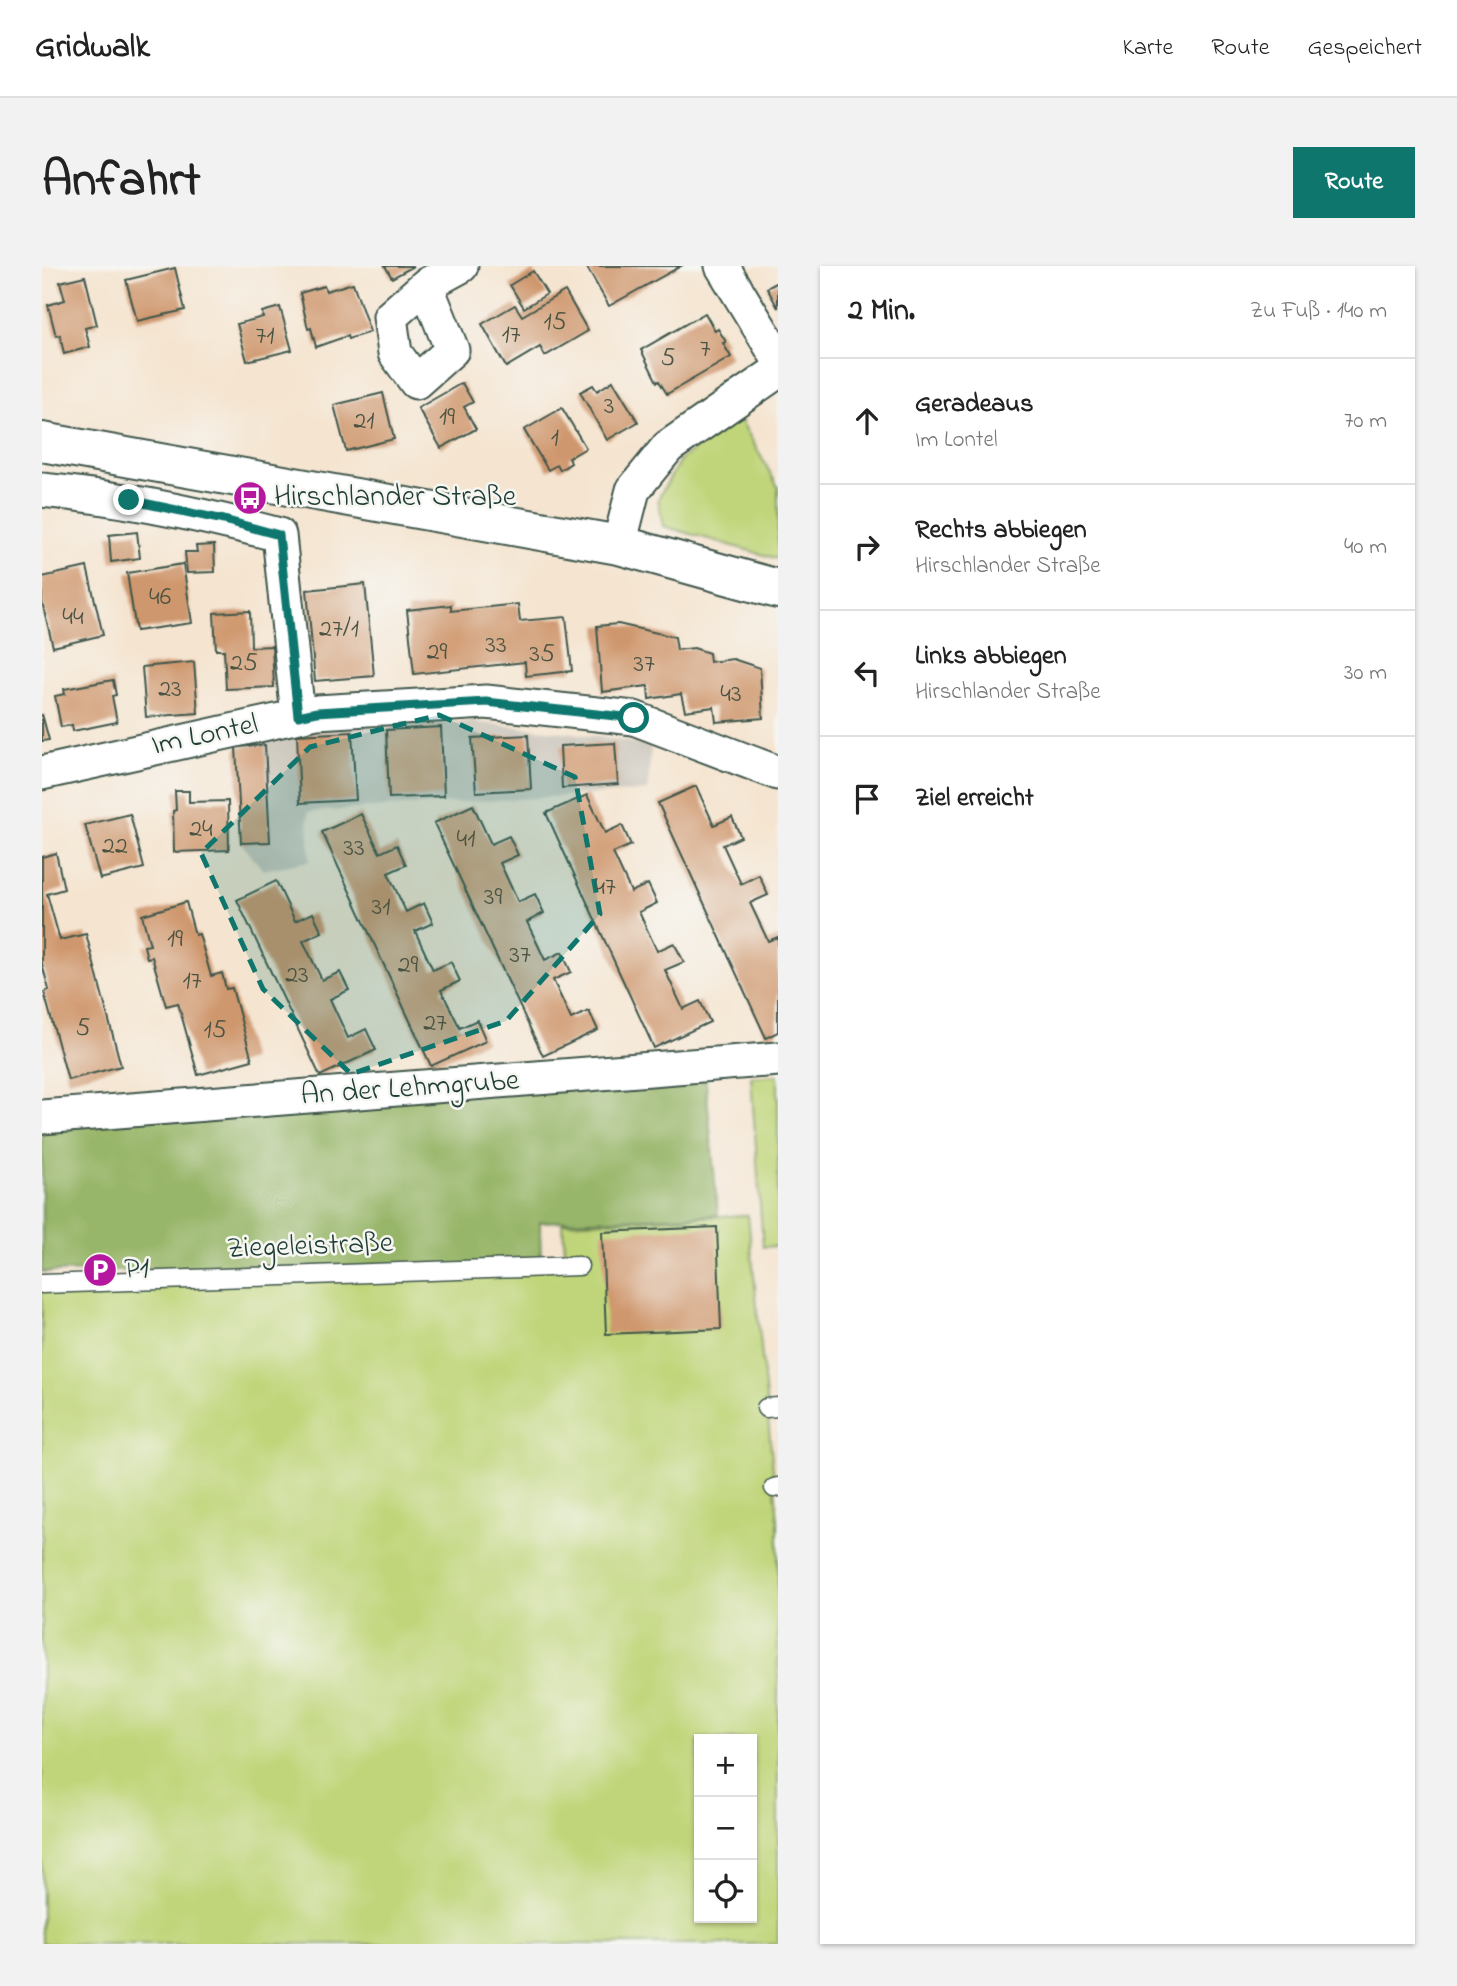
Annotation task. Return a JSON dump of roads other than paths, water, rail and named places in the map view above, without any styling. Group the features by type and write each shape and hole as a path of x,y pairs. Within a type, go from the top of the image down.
{"street":[{"path":"426,285 461,266"},
{"path":"722,266 778,358"},
{"path":"619,545 633,490 668,447 778,371"},
{"path":"42,442 619,545 778,589"},
{"path":"42,490 129,500 224,520 279,535 298,716"},
{"name":"Im Lontel","path":"42,773 317,712 486,702 634,718 778,773"},
{"name":"An der Lehmgrube","path":"42,1117 778,1059"}],"lane":[{"name":"Ziegeleistraße","path":"42,1284 579,1266"}],"place":[{"name":"Hirschlander Straße","path":"250,498"},
{"name":"P1","path":"100,1270"}]}
